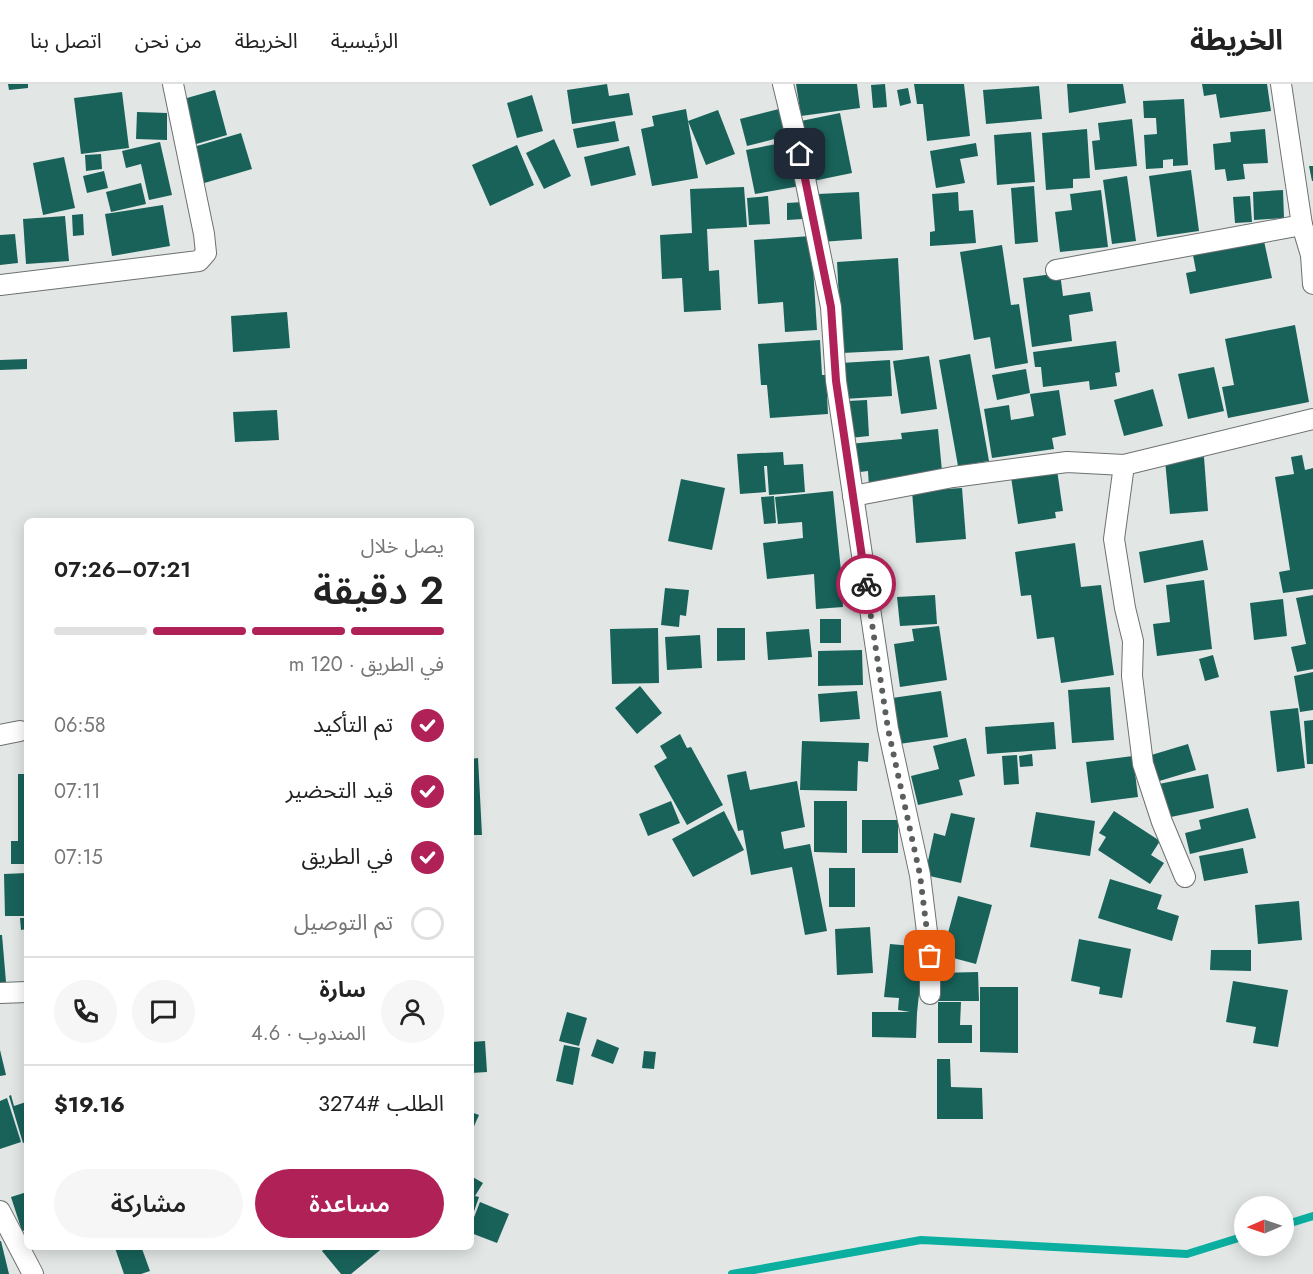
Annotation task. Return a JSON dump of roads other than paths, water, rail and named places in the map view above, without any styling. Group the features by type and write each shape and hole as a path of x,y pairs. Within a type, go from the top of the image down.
{"street":[{"path":"0,285 199,261 206,253 173,84"},
{"path":"783,84 800,154 831,307 836,381 888,729 920,875 930,956 930,994"},
{"path":"1281,84 1302,225 1312,255 1313,284"},
{"path":"1056,270 1302,225"},
{"path":"853,496 953,477 1067,462 1124,465 1313,419"},
{"path":"1124,465 1114,539 1125,608 1133,641 1132,676 1143,764 1162,822 1185,877"},
{"path":"0,735 20,730"},
{"path":"0,993 24,992"},
{"path":"0,1210 33,1274"}],"waterway":[{"path":"1294,1222 1313,1216"},
{"path":"732,1274 921,1240 1187,1254 1234,1239"}]}
